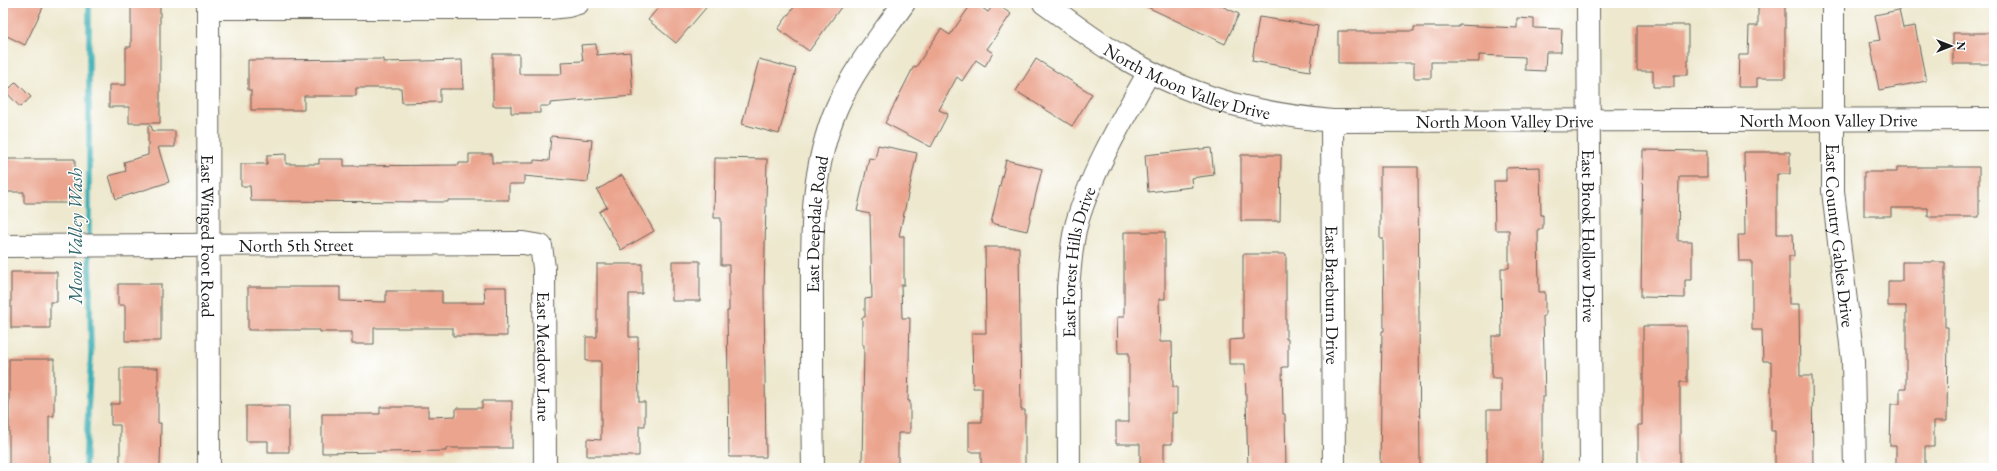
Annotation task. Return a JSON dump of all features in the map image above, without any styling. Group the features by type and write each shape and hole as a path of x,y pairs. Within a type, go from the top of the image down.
{"street":[{"path":"208,5 550,8 578,3"},
{"name":"East Deepdale Road","path":"813,468 812,232 814,189 823,148 837,108 857,69 904,3"},
{"name":"North Moon Valley Drive","path":"1044,3 1092,38 1149,72 1194,91 1244,107 1282,115 1332,122 1994,119"},
{"name":"East Brook Hollow Drive","path":"1588,3 1591,468"},
{"name":"East Country Gables Drive","path":"1832,3 1834,120 1833,191 1853,360 1854,468"},
{"name":"East Winged Foot Road","path":"208,5 209,468"},
{"name":"East Forest Hills Drive","path":"1069,468 1068,288 1070,258 1075,230 1083,203 1094,178 1149,72"},
{"name":"East Braeburn Drive","path":"1332,122 1334,468"},
{"name":"North 5th Street","path":"3,246 522,243 541,246"},
{"name":"East Meadow Lane","path":"541,246 544,268 545,468"}],"building":[{"path":"3,3 45,3 25,45 3,34"},
{"path":"131,3 160,3 160,123 129,123 129,107 109,107 109,85 126,85 126,47 131,47"},
{"path":"662,3 710,3 676,43 648,20"},
{"path":"797,3 844,3 809,51 778,29"},
{"path":"972,3 975,3 988,12 995,3 1011,14 987,49 993,53 985,66 976,60 962,81 957,77 939,110 948,114 931,147 885,123 914,66 916,67 941,29 950,35"},
{"path":"1139,3 1215,3 1239,14 1225,44"},
{"path":"1758,5 1785,5 1785,78 1757,78 1757,87 1738,87 1739,55 1748,55 1749,26 1758,26"},
{"path":"1899,10 1903,28 1915,26 1926,81 1879,90 1870,42 1880,40 1875,15"},
{"path":"1259,17 1318,26 1310,71 1252,61"},
{"path":"1517,18 1534,19 1534,28 1562,29 1561,52 1546,52 1545,71 1525,70 1525,57 1479,55 1479,62 1431,62 1431,78 1414,78 1414,63 1338,63 1338,31 1414,31 1414,27 1459,27 1459,25 1517,28"},
{"path":"1637,25 1688,25 1688,75 1674,75 1674,87 1653,87 1653,71 1637,71"},
{"path":"1953,33 1994,33 1994,64 1953,64"},
{"path":"596,44 597,55 630,52 633,96 550,103 550,106 540,106 540,113 511,113 511,106 493,106 493,54 519,54 519,74 562,74 561,62 583,61 581,45"},
{"path":"383,59 383,62 462,60 463,89 440,89 440,102 402,103 401,88 356,88 356,96 304,96 304,110 251,110 251,90 248,90 248,60"},
{"path":"759,59 796,69 779,134 742,124"},
{"path":"1036,59 1092,94 1072,126 1016,91"},
{"path":"16,82 31,97 20,107 6,92"},
{"path":"148,126 151,126 153,131 175,131 175,147 158,147 169,182 116,199 109,176 126,171 124,162 148,155"},
{"path":"551,136 592,140 588,182 524,176 524,184 509,184 509,200 448,200 448,202 251,201 250,186 241,186 241,164 267,164 267,155 286,154 286,164 319,164 319,159 344,159 344,166 459,165 459,163 469,163 469,154 492,154 492,163 534,163 534,160 549,161"},
{"path":"878,145 917,153 899,236 904,236 904,285 901,285 902,318 910,318 908,401 910,401 910,433 898,433 898,465 862,465 864,345 862,345 862,317 865,317 865,299 872,298 870,214 857,211 869,158 875,159"},
{"path":"1211,148 1214,175 1191,178 1192,187 1148,192 1145,155"},
{"path":"1643,150 1707,151 1707,177 1679,177 1678,241 1692,241 1692,280 1685,280 1685,298 1641,297"},
{"path":"1744,152 1790,152 1790,174 1777,174 1777,234 1793,234 1794,256 1789,256 1789,304 1799,304 1800,376 1812,376 1813,468 1775,468 1775,431 1771,431 1771,361 1763,361 1762,330 1752,330 1752,261 1739,261 1738,235 1745,235"},
{"path":"1241,155 1281,155 1280,221 1241,221"},
{"path":"715,158 767,159 764,292 766,457 729,457 727,311 729,311 729,265 721,265 721,218 714,218"},
{"path":"3,159 75,159 75,203 24,203 24,192 3,192"},
{"path":"1006,160 1042,169 1027,231 991,223"},
{"path":"1380,167 1418,167 1420,468 1380,468 1382,331 1384,331 1383,238 1380,238"},
{"path":"1540,167 1541,215 1543,215 1543,229 1538,229 1539,292 1545,292 1545,316 1543,316 1545,397 1542,397 1542,466 1487,466 1487,410 1501,410 1501,378 1492,378 1492,336 1502,336 1501,268 1509,268 1509,230 1495,230 1494,181 1506,181 1506,168"},
{"path":"1897,167 1979,167 1979,217 1928,217 1928,208 1891,208 1891,216 1864,216 1864,172 1897,172"},
{"path":"622,175 654,231 621,250 599,212 607,207 597,190"},
{"path":"1124,232 1165,232 1165,299 1159,299 1160,342 1172,342 1173,387 1177,387 1177,413 1172,413 1172,444 1164,444 1164,468 1140,468 1140,444 1116,444 1116,422 1129,422 1129,353 1118,353 1117,317 1124,317"},
{"path":"985,247 1019,247 1021,410 1025,410 1025,468 981,468 981,452 969,452 969,422 982,422 982,388 973,388 972,333 986,333"},
{"path":"1243,254 1286,254 1286,339 1288,339 1288,367 1282,367 1286,468 1248,468 1245,364 1229,364 1229,340 1243,339"},
{"path":"672,261 700,261 700,301 672,301"},
{"path":"1902,262 1945,262 1945,327 1948,327 1947,421 1934,421 1934,447 1925,447 1925,468 1896,468 1896,446 1890,446 1891,404 1900,404 1900,389 1906,389 1906,306 1888,306 1888,281 1902,281"},
{"path":"597,264 642,264 642,294 629,294 629,337 638,337 639,402 645,402 645,426 639,426 639,456 587,456 587,439 601,440 601,361 586,361 586,337 597,337"},
{"path":"11,272 57,272 57,302 50,302 50,328 11,328"},
{"path":"118,284 161,284 161,341 125,341 125,305 118,305"},
{"path":"248,287 340,287 340,301 386,302 386,291 442,291 442,303 485,303 484,287 506,287 507,336 453,336 453,328 374,328 374,344 352,344 352,332 320,332 320,330 248,330"},
{"path":"1643,326 1687,326 1687,382 1680,382 1680,468 1638,468 1638,425 1642,425 1643,406"},
{"path":"9,359 54,359 54,416 49,416 49,468 9,468"},
{"path":"120,368 158,368 158,423 161,423 160,468 120,468 120,425 111,425 111,404 120,404"},
{"path":"482,401 512,401 512,448 446,448 446,451 322,453 322,414 380,414 380,407 428,407 428,417 456,416 456,408 482,408"},
{"path":"246,406 289,406 289,452 268,452 268,441 246,441"}],"waterway":[{"name":"Moon Valley Wash","path":"89,3 89,242"},
{"name":"Moon Valley Wash","path":"85,468 91,354 89,250"}]}
